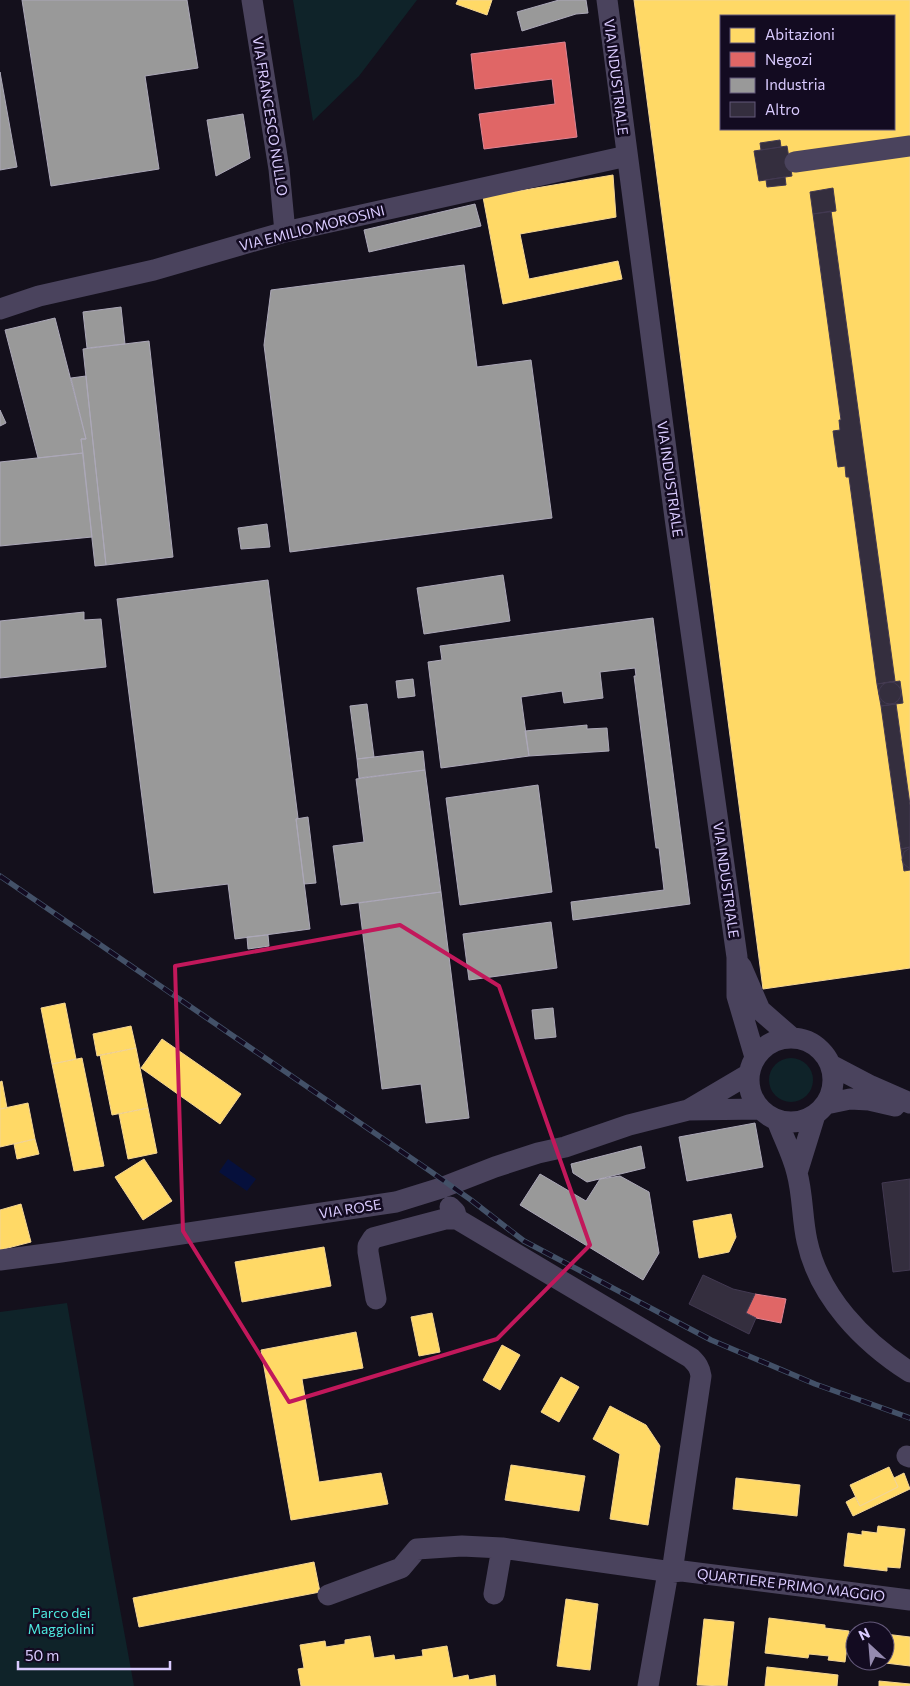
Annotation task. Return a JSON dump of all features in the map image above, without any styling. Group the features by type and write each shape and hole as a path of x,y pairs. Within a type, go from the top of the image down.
{"street":[{"name":"VIA FRANCESCO NULLO","path":"252,0 279,169 285,232"},
{"name":"VIA INDUSTRIALE","path":"607,0 626,156 737,957 737,996 752,1065"},
{"path":"795,162 910,146"},
{"name":"VIA EMILIO MOROSINI","path":"0,309 39,296 154,270 285,232 626,156"},
{"name":"VIA INDUSTRIALE","path":"737,957 760,1010 791,1038"},
{"path":"797,1173 820,1109 832,1092 833,1078 830,1065 824,1054 815,1045 804,1040 791,1038 778,1040 765,1046 752,1065 750,1092 768,1114 797,1173 807,1242 829,1294 854,1327 889,1359 910,1372"},
{"name":"VIA ROSE","path":"688,1110 752,1065"},
{"path":"830,1065 910,1103"},
{"path":"768,1114 790,1122 803,1121 820,1109 850,1099 868,1100 910,1109"},
{"name":"VIA ROSE","path":"0,1260 396,1202 495,1167 629,1125 688,1110 768,1114"},
{"path":"376,1300 368,1252 368,1246 373,1238 445,1219 454,1213 691,1358 700,1370 697,1407 672,1572 667,1578 648,1686"},
{"name":"QUARTIERE PRIMO MAGGIO","path":"328,1595 401,1568 417,1548 462,1546 502,1548 672,1572 682,1571 910,1600"},
{"path":"494,1594 502,1548"}],"highlighted area":[{"path":"400,925 499,986 590,1245 497,1339 289,1402 183,1231 175,966"}],"green space":[{"path":"293,0 417,0 359,76 313,121"},
{"path":"795,1058 807,1064 812,1071 812,1089 807,1096 800,1101 787,1102 779,1099 772,1092 769,1076 772,1068 779,1061"},
{"name":"Parco dei Maggiolini","path":"67,1303 134,1686 0,1686 0,1312"}],"shaded area":[{"path":"228,1159 256,1179 247,1191 219,1172"}],"building: Abitazioni":[{"path":"458,0 492,0 487,15 456,4"},
{"path":"634,0 910,0 910,968 763,989"},
{"path":"613,175 616,217 520,234 529,279 618,261 622,279 503,304 483,197"},
{"path":"65,1003 76,1059 52,1064 41,1008"},
{"path":"131,1026 136,1048 97,1056 93,1034"},
{"path":"162,1039 241,1094 220,1124 141,1068"},
{"path":"136,1048 148,1108 112,1115 100,1055"},
{"path":"82,1058 104,1166 74,1171 52,1064"},
{"path":"2,1081 7,1108 0,1109 0,1082"},
{"path":"28,1103 35,1139 0,1147 0,1109"},
{"path":"148,1108 157,1153 128,1159 119,1114"},
{"path":"35,1139 39,1154 17,1159 14,1144"},
{"path":"144,1159 172,1201 143,1220 115,1177"},
{"path":"21,1204 31,1242 0,1250 0,1210"},
{"path":"731,1214 736,1237 729,1252 699,1258 693,1221"},
{"path":"324,1247 331,1286 242,1302 235,1262"},
{"path":"432,1313 440,1352 419,1356 411,1317"},
{"path":"356,1332 363,1368 302,1379 319,1482 381,1473 388,1504 291,1520 261,1350"},
{"path":"502,1345 520,1355 500,1390 483,1380"},
{"path":"561,1377 579,1387 559,1422 541,1412"},
{"path":"610,1406 646,1425 660,1446 648,1525 610,1519 620,1454 593,1439"},
{"path":"511,1465 585,1476 579,1511 505,1500"},
{"path":"889,1467 898,1487 860,1506 850,1485"},
{"path":"904,1473 910,1489 853,1516 846,1502 855,1497 860,1506 898,1487 894,1478"},
{"path":"736,1478 800,1485 797,1516 733,1509"},
{"path":"878,1526 905,1529 900,1568 887,1567 887,1571 844,1566 848,1533 862,1535 862,1531 877,1533"},
{"path":"314,1562 320,1592 139,1627 133,1598"},
{"path":"566,1599 598,1604 590,1670 557,1666"},
{"path":"769,1618 825,1625 825,1628 845,1630 845,1662 828,1660 829,1656 809,1654 808,1658 765,1653"},
{"path":"704,1619 734,1622 727,1686 697,1685"},
{"path":"895,1635 910,1637 910,1666 895,1664"},
{"path":"370,1636 374,1658 394,1655 395,1660 423,1656 422,1650 447,1646 453,1678 468,1675 469,1680 495,1675 496,1686 301,1686 298,1669 304,1668 300,1645 325,1641 326,1647 345,1644 345,1640"},
{"path":"767,1667 838,1675 837,1686 765,1686"},
{"path":"879,1681 910,1684 910,1686 879,1686"}],"building: Negozi":[{"path":"565,42 577,137 484,149 479,114 555,104 552,79 475,89 471,54"},
{"path":"755,1294 786,1299 781,1323 756,1318 746,1313"}],"building: Industria":[{"path":"22,0 187,0 198,68 145,76 159,169 51,186"},
{"path":"559,0 586,0 588,13 576,14 522,31 517,12"},
{"path":"0,72 17,167 0,170"},
{"path":"243,114 250,158 216,176 207,120"},
{"path":"475,204 481,226 369,252 364,230"},
{"path":"464,265 477,367 531,360 552,518 290,552 264,345 271,290"},
{"path":"121,307 125,344 87,348 83,312"},
{"path":"55,318 86,439 81,439 83,453 38,458 5,330"},
{"path":"149,341 173,557 106,565 83,349"},
{"path":"86,376 106,565 95,566 81,439 86,439 71,378"},
{"path":"0,410 6,423 0,426"},
{"path":"83,453 92,537 0,546 0,462"},
{"path":"267,524 270,547 241,549 238,528"},
{"path":"503,575 510,621 424,634 417,588"},
{"path":"268,580 310,929 235,939 228,884 154,893 117,599"},
{"path":"84,612 84,620 101,619 106,667 0,678 0,621"},
{"path":"653,618 690,904 573,920 571,902 664,890 659,848 656,848 634,676 636,676 635,668 600,672 603,698 564,703 562,691 521,697 529,756 441,768 428,662 442,660 440,646"},
{"path":"413,679 415,696 398,698 396,681"},
{"path":"367,704 374,757 357,759 350,706"},
{"path":"587,725 587,729 607,728 609,751 529,756 525,731"},
{"path":"423,751 425,770 359,778 357,759"},
{"path":"425,770 441,892 341,905 333,846 364,842 356,779"},
{"path":"538,785 552,892 460,905 446,798"},
{"path":"308,817 316,883 304,884 296,819"},
{"path":"441,892 469,1118 426,1123 421,1084 382,1089 359,903"},
{"path":"551,922 557,968 469,980 463,934"},
{"path":"268,935 269,946 248,949 247,937"},
{"path":"553,1008 556,1037 535,1039 532,1010"},
{"path":"755,1123 763,1167 687,1181 679,1137"},
{"path":"641,1146 645,1168 587,1182 573,1173 571,1164"},
{"path":"540,1174 586,1201 600,1179 620,1176 649,1192 659,1253 643,1280 520,1205"}],"building: Altro":[{"path":"780,140 781,147 761,150 760,143"},
{"path":"787,146 792,176 759,181 754,151"},
{"path":"785,177 786,185 767,187 766,180"},
{"path":"833,188 836,211 813,214 810,192"},
{"path":"831,211 895,681 877,684 849,477 846,477 845,466 838,467 833,431 840,430 839,420 841,420 813,214"},
{"path":"900,681 903,703 881,706 877,684"},
{"path":"890,682 898,685 901,693 898,701 890,704 882,701 879,693 882,685"},
{"path":"896,704 910,805 910,847 901,849 881,706"},
{"path":"910,847 910,870 904,871 901,849"},
{"path":"910,848 910,869 902,860 904,852"},
{"path":"910,1179 910,1270 893,1272 882,1183"},
{"path":"703,1275 733,1289 755,1294 746,1313 756,1318 749,1334 689,1304"}],"railway":[{"path":"0,876 430,1171 524,1241 711,1340 815,1384 910,1418"}]}
